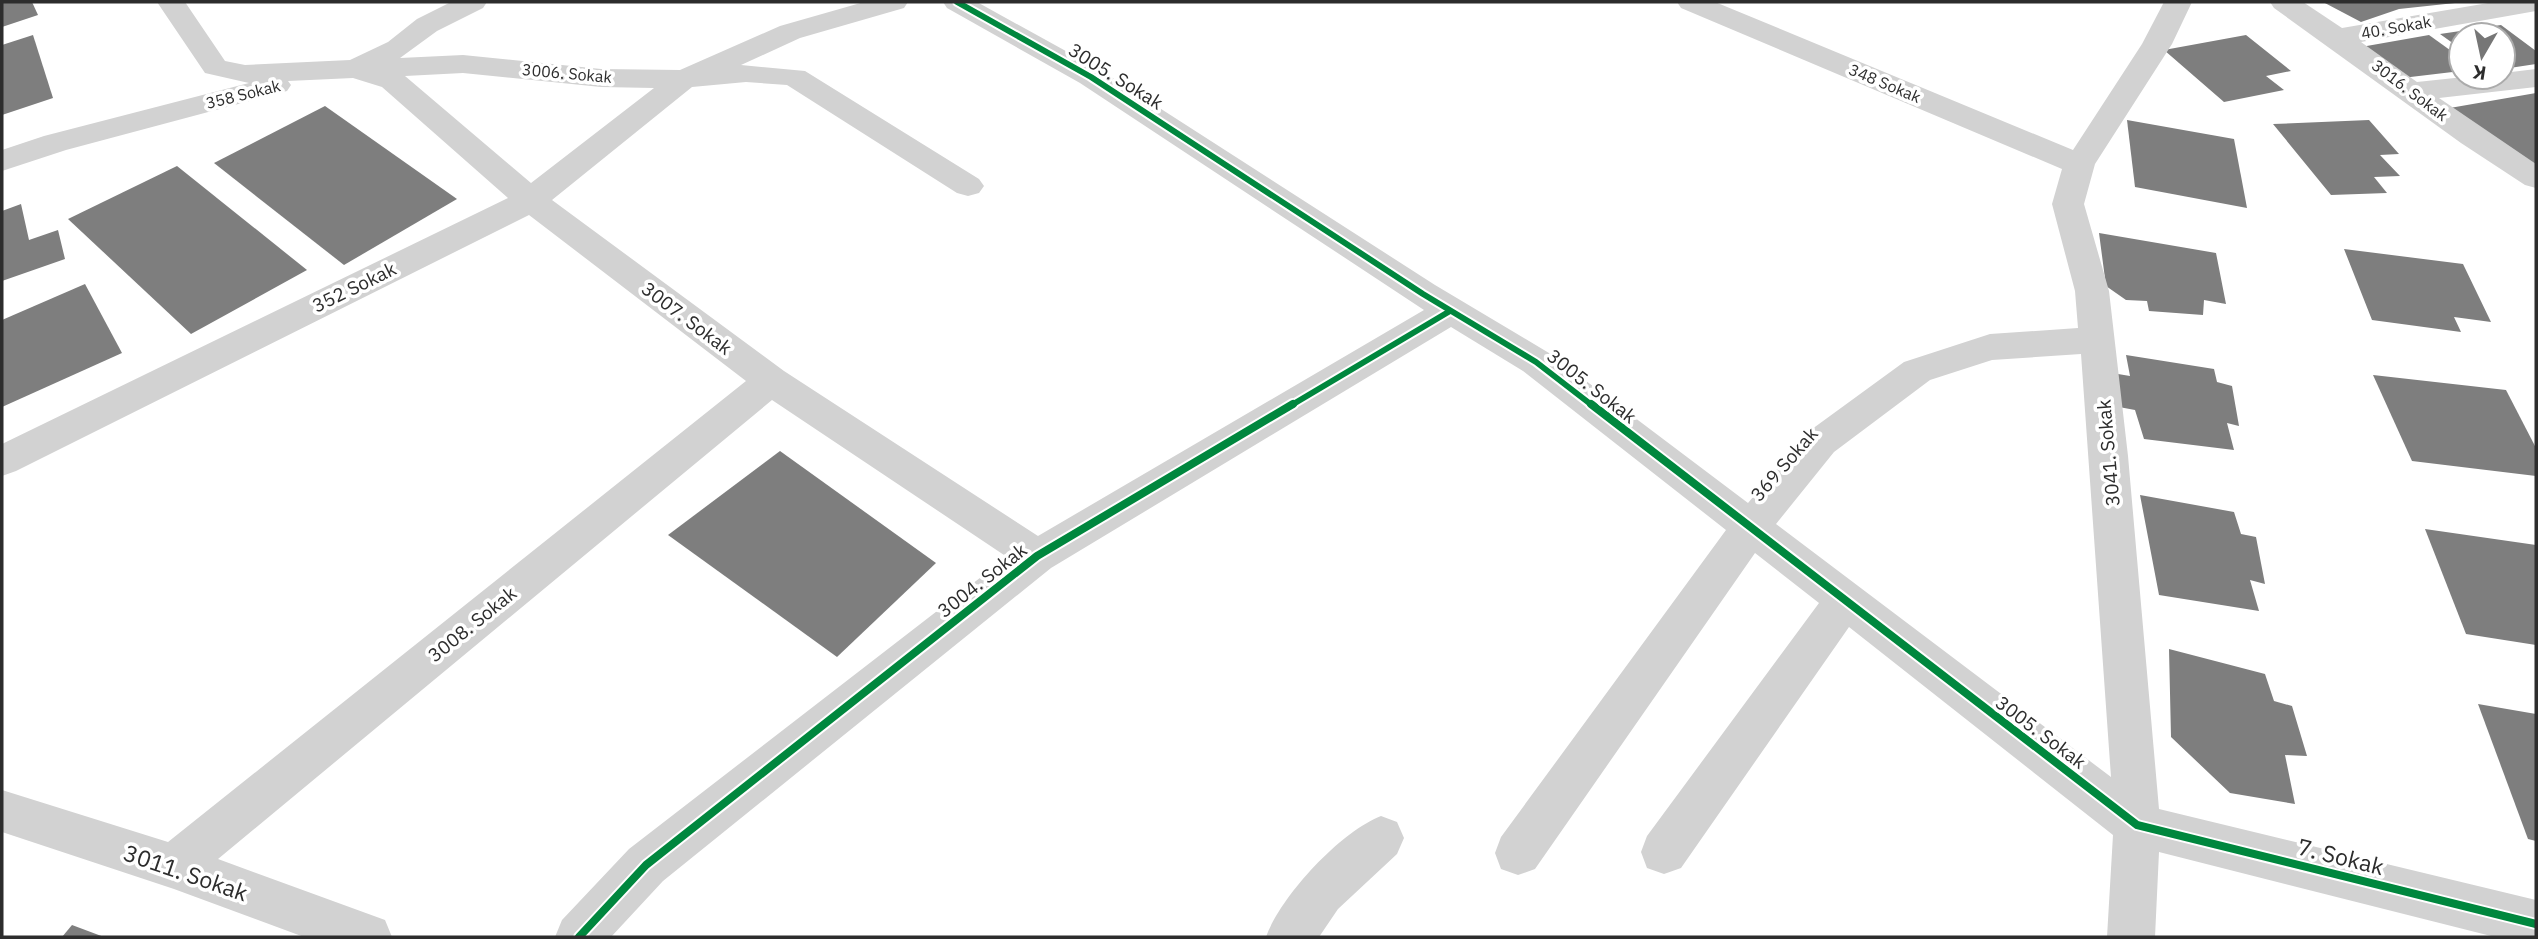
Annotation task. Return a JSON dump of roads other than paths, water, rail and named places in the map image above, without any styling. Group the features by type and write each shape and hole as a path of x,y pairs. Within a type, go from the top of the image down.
{"street":[{"name":"3006. Sokak","path":"171,2 215,67 246,74 463,64 601,78 684,79 746,73 794,78 968,186"},
{"name":"358 Sokak","path":"2,161 254,90 349,71 398,48 427,25 473,2"},
{"path":"684,79 790,32 894,2"},
{"name":"3005. Sokak","path":"957,2 1091,77 1450,311 1536,362 2137,825"},
{"name":"348 Sokak","path":"1691,2 2079,164"},
{"name":"3041. Sokak","path":"2131,937 2137,825 2109,456 2092,291 2068,204 2079,164 2157,44 2178,2"},
{"name":"3016. Sokak","path":"2284,2 2339,37 2493,152 2536,178"},
{"name":"40. Sokak","path":"2339,37 2536,3"},
{"name":"3007. Sokak","path":"349,71 393,81 531,200 771,382 1037,556"},
{"path":"2411,92 2536,78"},
{"name":"352 Sokak","path":"2,461 531,200 684,79"},
{"name":"3004. Sokak","path":"579,937 646,865 1037,556 1450,311"},
{"name":"369 Sokak","path":"1518,853 1750,528 1821,442 1917,371 1990,347 2097,340"},
{"name":"3008. Sokak","path":"174,866 771,382"},
{"path":"1664,852 1844,601"},
{"name":"3011. Sokak","path":"2,811 174,866 368,937"},
{"name":"7. Sokak","path":"2137,825 2536,924"},
{"path":"1290,937 1321,892 1381,838"}]}
